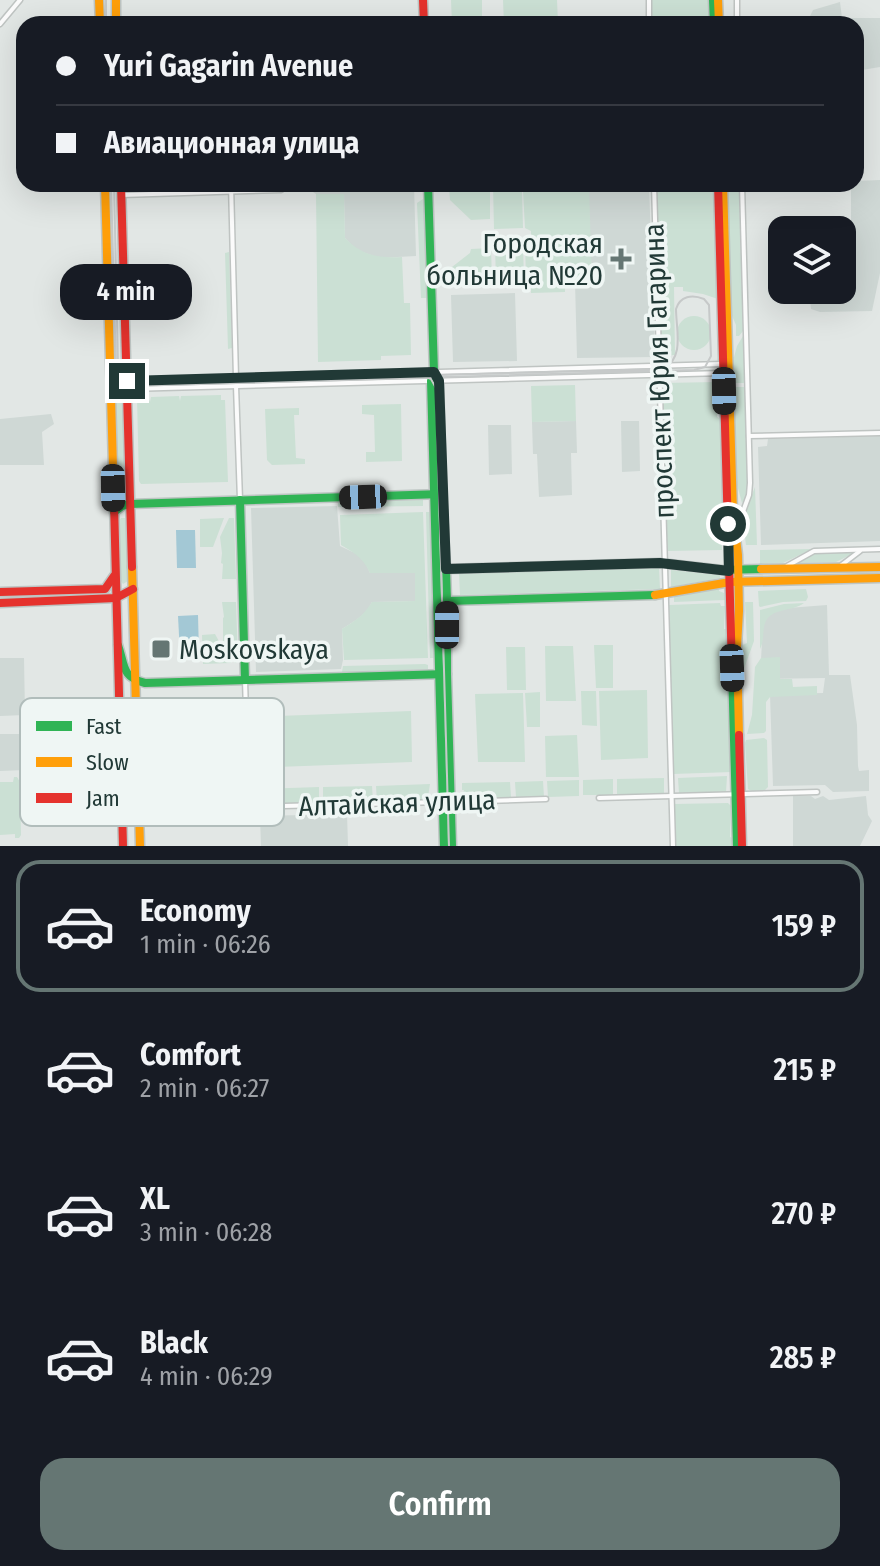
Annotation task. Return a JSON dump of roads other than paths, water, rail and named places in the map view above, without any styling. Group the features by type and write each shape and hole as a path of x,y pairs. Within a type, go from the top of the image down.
{"main road":[{"path":"105,192 119,698"},
{"path":"428,192 447,802 452,846"},
{"path":"721,192 734,570"},
{"path":"121,195 136,698"},
{"path":"726,368 735,534 740,846"},
{"path":"114,512 130,504 438,495"},
{"path":"240,500 245,680"},
{"path":"441,569 665,564 734,570 880,567"},
{"path":"0,592 105,589 115,574"},
{"path":"442,601 660,595 734,582 880,578"},
{"path":"0,603 116,598 133,589"},
{"path":"118,645 127,676 145,683 443,674"},
{"path":"444,846 447,802"},
{"path":"123,826 123,846"},
{"path":"139,826 140,846"}],"street":[{"path":"0,24 20,0"},
{"path":"121,195 231,192 240,500"},
{"name":"проспект Юрия Гагарина","path":"654,192 673,846"},
{"path":"735,534 749,495 742,192"},
{"path":"127,385 236,386 659,366 726,368"},
{"path":"127,385 236,377 659,375 726,368"},
{"path":"749,436 880,433"},
{"path":"783,569 811,552 880,549"},
{"path":"838,568 862,550"},
{"name":"Алтайская улица","path":"245,680 246,698"},
{"path":"599,798 817,792"},
{"name":"Алтайская улица","path":"284,806 546,799"}],"water":[{"path":"176,530 195,530 196,568 177,568"},
{"path":"198,615 199,653 180,654 178,616"}],"tram line":[{"path":"106,0 106,16"},
{"path":"111,192 116,369 121,381 128,386 694,370 705,367 711,356 709,305 704,299 691,297 680,301 676,309 677,350 670,364 663,369 131,383 122,375 118,365 114,192"},
{"path":"421,375 431,379 436,388 449,846"}],"place":[{"name":"Городская больница №20","path":"621,259"},
{"name":"Moskovskaya","path":"161,649"}]}
